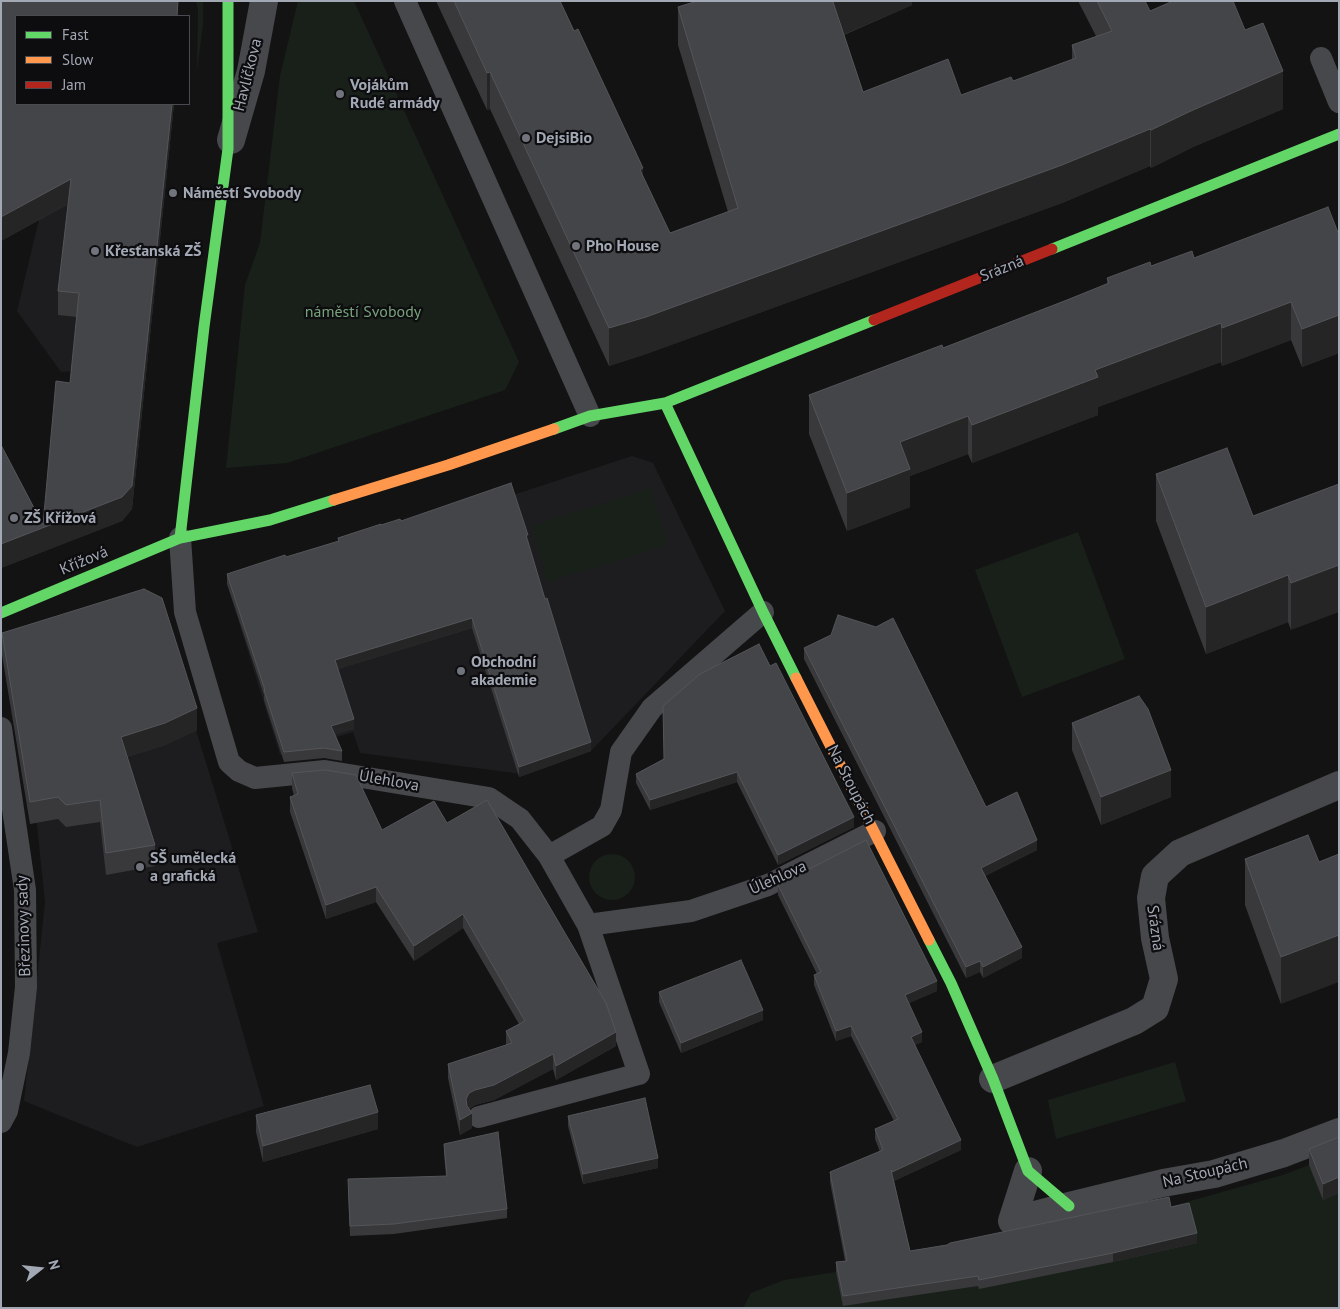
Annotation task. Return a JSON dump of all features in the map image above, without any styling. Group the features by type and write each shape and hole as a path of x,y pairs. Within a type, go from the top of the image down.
{"street":[{"path":"228,1 228,149 204,327 180,538 270,520 448,465 590,416 664,403"},
{"name":"Havlíčkova","path":"228,149 251,70 264,1"},
{"name":"Srázná","path":"664,403 1339,134"},
{"name":"Na Stoupách","path":"664,403 763,612 951,983 992,1079 1028,1171 1069,1206"},
{"name":"Křížová","path":"1,613 180,538"},
{"name":"Srázná","path":"992,1079 1134,1021 1155,1008 1164,979 1155,938 1151,898 1155,876 1180,853 1339,786"},
{"name":"Na Stoupách","path":"1028,1171 1012,1222 1163,1183 1214,1174 1284,1153 1339,1132"}],"lane":[{"path":"405,1 590,416"},
{"path":"1321,58 1339,102"},
{"name":"Úlehlova","path":"180,538 185,612 229,762 238,771 255,778 325,770 489,798 520,819 549,856 588,925 639,1074 479,1117"},
{"path":"549,856 602,826 611,810 621,752 652,708 763,612"},
{"name":"Březinovy sady","path":"1,728 25,890 26,987 19,1053 7,1111 1,1122"},
{"name":"Úlehlova","path":"588,925 691,911 768,886 875,830"}],"shaded area":[{"path":"49,178 101,184 74,371 61,372 17,311"},
{"name":"Obchodní akademie","path":"632,456 653,463 725,611 591,751 522,774 360,753 353,732 280,755 227,584"},
{"name":"SŠ umělecká a grafická","path":"164,620 258,932 217,943 264,1106 137,1147 24,1101 45,902 37,825 6,655"}],"green space":[{"path":"196,1 203,1 203,24 197,71 198,10"},
{"name":"náměstí Svobody","path":"298,1 354,1 519,362 505,390 287,463 226,468 245,285 260,243 280,76"},
{"path":"651,488 668,545 548,582 531,526"},
{"path":"1078,532 1125,659 1022,697 975,570"},
{"path":"607,854 617,854 629,860 634,868 634,886 629,894 621,899 607,900 599,897 592,890 589,882 589,872 592,864 599,857"},
{"path":"1175,1062 1186,1101 1056,1139 1048,1100"},
{"path":"1339,1153 1339,1308 743,1308 751,1293 784,1280 947,1255 1169,1207 1286,1174"}],"building":[{"path":"1,1 178,1 177,15 15,15 15,105 172,105 132,486 122,497 1,544 1,445 43,525 56,381 70,383 79,293 58,291 71,179 1,217"},
{"path":"454,1 560,1 574,31 578,29 643,168 640,170 670,233 738,208 678,7 697,1 835,1 833,2 863,92 948,59 961,95 1011,77 1013,81 1076,58 1072,45 1112,31 1097,1 1145,1 1150,11 1173,1 1233,1 1245,30 1263,23 1283,71 1151,130 1062,165 646,317 609,328 490,72 487,73"},
{"path":"1328,207 1339,235 1339,315 1302,329 1291,302 1222,328 1221,323 1095,370 1098,377 972,425 968,416 900,442 910,469 847,493 809,395 942,345 943,348 1067,300 1109,283 1107,278 1150,262 1151,266 1192,251 1194,258"},
{"path":"1227,448 1253,516 1339,484 1339,565 1291,583 1288,575 1206,607 1156,474"},
{"path":"511,483 528,535 526,535 545,599 547,598 591,742 519,767 472,618 335,660 354,719 331,726 342,751 324,748 284,752 227,574 285,555 286,557 339,541 338,538 381,524 400,519 401,521"},
{"path":"144,589 162,598 197,708 165,723 121,737 155,845 106,853 100,800 66,805 58,797 30,802 2,633"},
{"path":"838,615 876,627 893,618 986,807 1017,792 1037,840 981,868 1022,947 983,967 980,961 966,967 804,648 831,635"},
{"path":"759,644 770,666 776,663 854,817 778,855 737,772 650,800 636,774 664,759 663,706 700,674"},
{"path":"1139,696 1148,709 1171,770 1101,797 1072,723"},
{"path":"325,770 356,775 382,830 434,801 447,823 487,800 606,1003 616,1032 556,1066 553,1054 494,1085 469,1093 466,1099 467,1106 472,1113 460,1120 448,1064 512,1043 506,1031 525,1021 463,914 414,946 376,887 326,905 290,797 298,794 292,773"},
{"path":"1308,835 1319,862 1339,854 1339,935 1281,957 1245,859"},
{"path":"866,840 937,981 905,995 922,1032 911,1037 961,1140 892,1172 891,1170 910,1251 947,1245 1169,1197 1171,1207 1189,1203 1197,1233 1113,1253 979,1280 978,1276 843,1296 836,1262 847,1261 830,1172 883,1150 875,1129 898,1119 851,1026 836,1031 814,975 821,972 778,885"},
{"path":"741,960 763,1010 681,1043 659,992"},
{"path":"370,1085 378,1112 263,1146 256,1115"},
{"path":"645,1098 658,1158 583,1174 568,1116"},
{"path":"498,1132 507,1209 394,1224 350,1226 348,1179 447,1176 444,1144"},
{"path":"1339,1137 1339,1177 1323,1184 1309,1149"}],"traffic: fast":[{"path":"180,538 204,327 228,149 228,1"},
{"path":"1052,249 1339,134"},
{"path":"554,429 590,416 665,403 874,320"},
{"path":"665,403 796,678"},
{"path":"1,613 180,538 270,520 334,500"},
{"path":"929,940 951,983 993,1079 1028,1171 1069,1206"}],"traffic: slow":[{"path":"334,500 448,465 554,429"},
{"path":"796,678 929,940"}],"traffic: jam":[{"path":"874,320 1052,249"}],"place":[{"name":"Vojákům Rudé armády","path":"340,94"},
{"name":"DejsiBio","path":"526,138"},
{"name":"Náměstí Svobody","path":"173,193"},
{"name":"Pho House","path":"576,246"},
{"name":"Křesťanská ZŠ","path":"95,251"},
{"name":"ZŠ Křížová","path":"14,518"},
{"name":"Obchodní akademie","path":"461,671"},
{"name":"SŠ umělecká a grafická","path":"140,867"}]}
